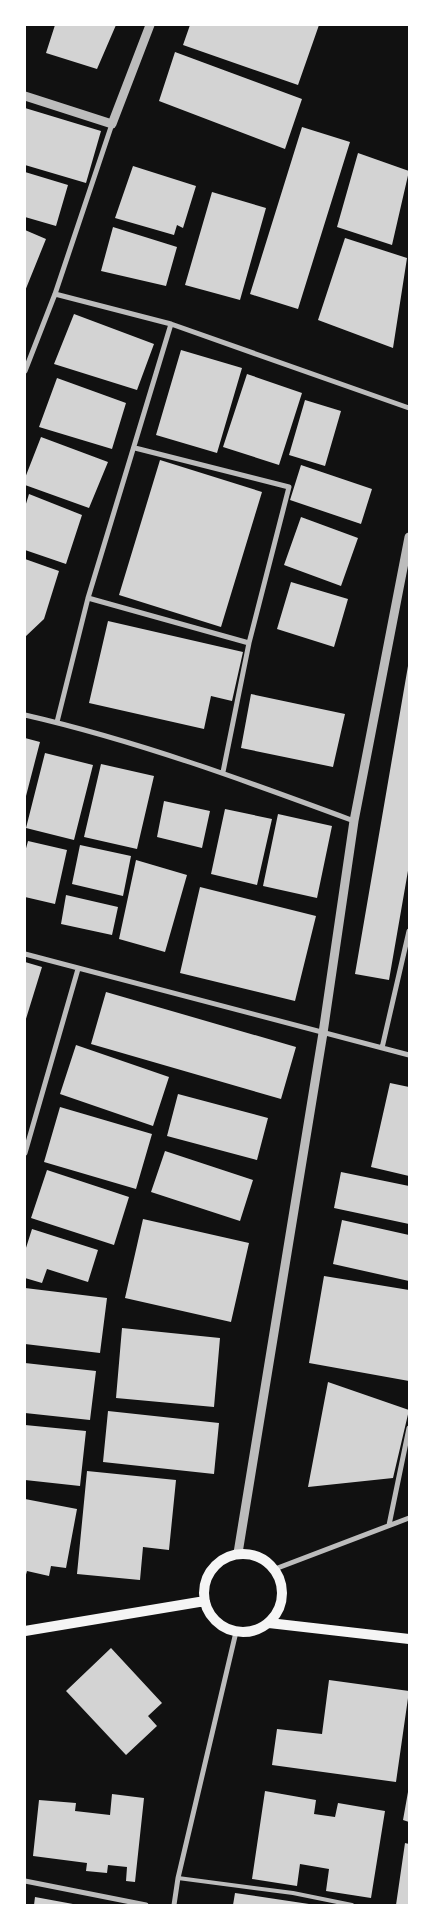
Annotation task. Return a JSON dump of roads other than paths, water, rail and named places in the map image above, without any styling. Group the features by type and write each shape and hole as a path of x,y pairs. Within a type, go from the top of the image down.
{"main road":[{"path":"238,1554 252,1554 265,1560 275,1569 283,1588 281,1607 269,1623 254,1632 236,1632 216,1621 205,1600 204,1588 208,1576 216,1565 226,1558 238,1554"},
{"path":"25,1630 205,1600"},
{"path":"269,1623 409,1639"}],"street":[{"path":"25,371 55,294 112,124 150,25"},
{"path":"25,96 112,124"},
{"path":"55,294 170,324 409,408"},
{"path":"57,722 88,598 135,448 170,324"},
{"path":"135,448 289,487 249,643 224,772"},
{"path":"238,1554 323,1033 354,821 409,537"},
{"path":"88,598 249,643"},
{"path":"25,715 57,722 224,772 354,821"},
{"path":"382,1048 409,931"},
{"path":"25,954 409,1055"},
{"path":"25,1153 78,969"},
{"path":"389,1525 409,1428"},
{"path":"275,1569 409,1518"},
{"path":"174,1905 178,1878 236,1632"},
{"path":"25,1881 146,1905"}],"lane":[{"path":"178,1878 293,1894 352,1905"}]}
